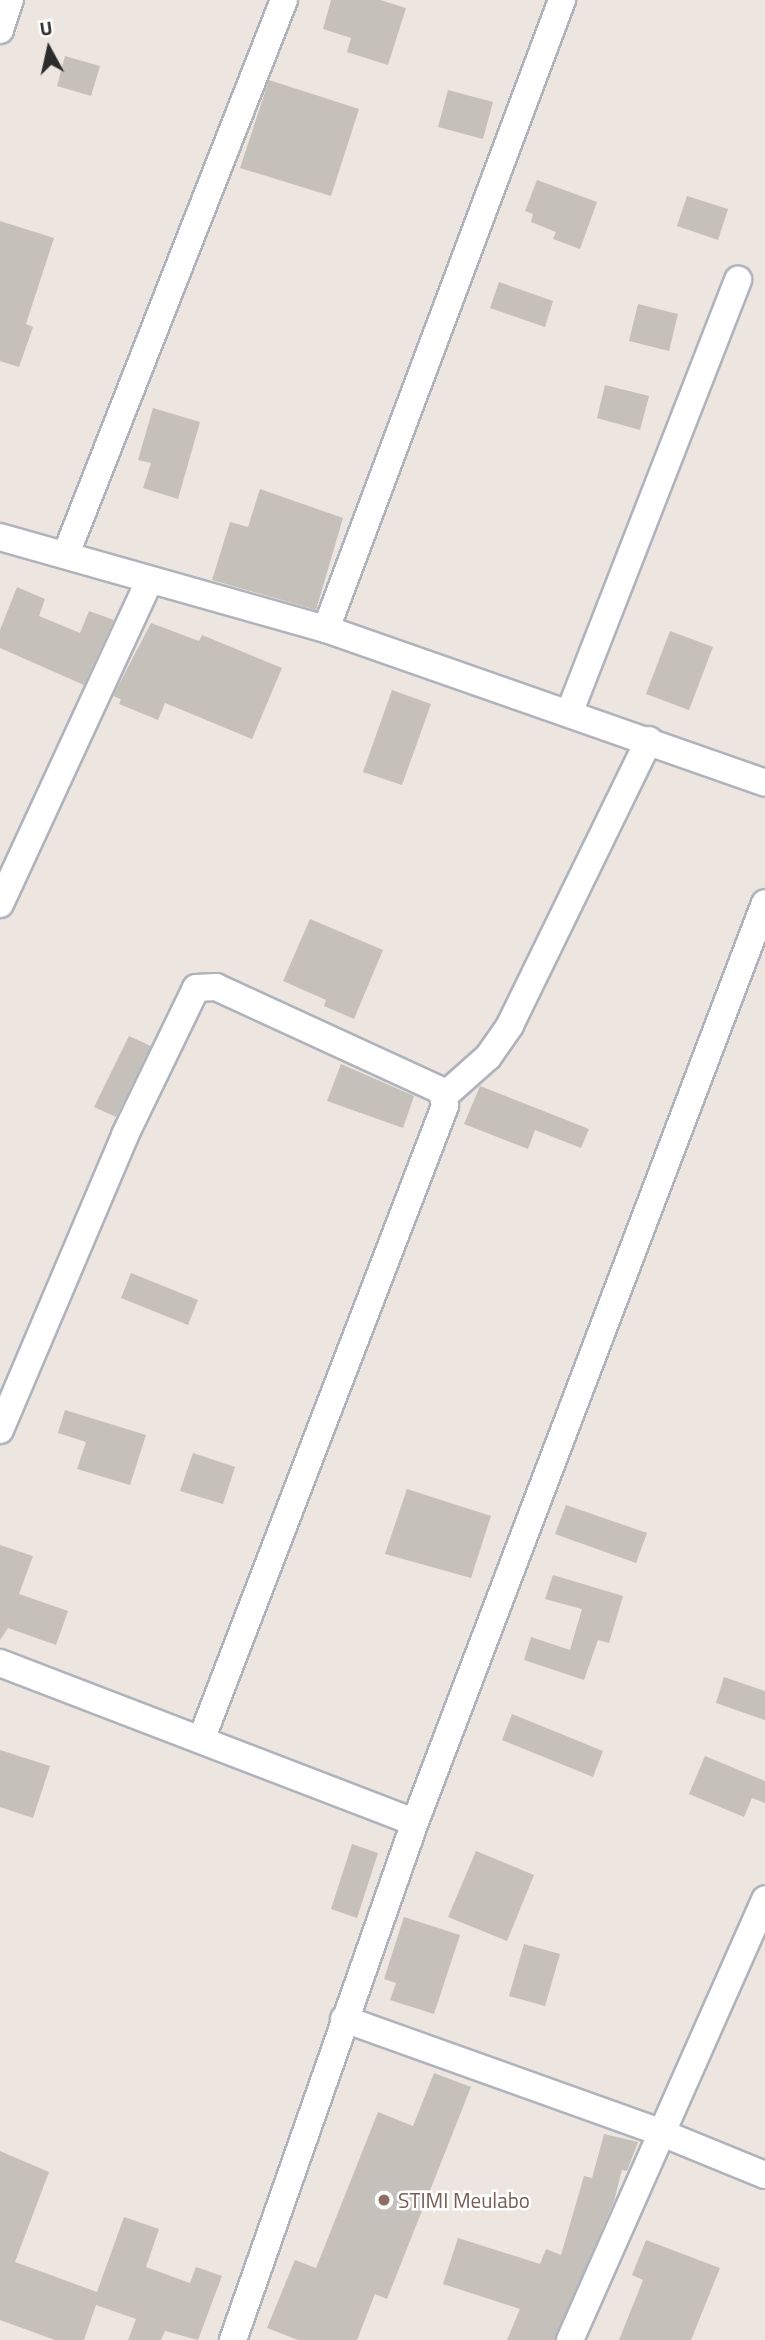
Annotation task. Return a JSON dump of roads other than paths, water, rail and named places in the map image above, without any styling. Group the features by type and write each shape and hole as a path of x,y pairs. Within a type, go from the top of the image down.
{"street":[{"path":"0,30 10,0"},
{"path":"66,554 284,0"},
{"path":"326,629 562,0"},
{"path":"570,711 737,280"},
{"path":"0,537 326,629 570,711 765,783"},
{"path":"0,904 149,581"},
{"path":"201,1740 440,1119 444,1096 488,1057 510,1025 649,740"},
{"path":"233,2340 415,1822 765,903"},
{"path":"0,1430 125,1135 196,988 216,987 439,1089 444,1096"},
{"path":"0,1662 415,1822"},
{"path":"570,2340 765,1899"},
{"path":"344,2019 662,2133 765,2175"}],"place":[{"name":"STIMI Meulabo","path":"384,2200"}]}
